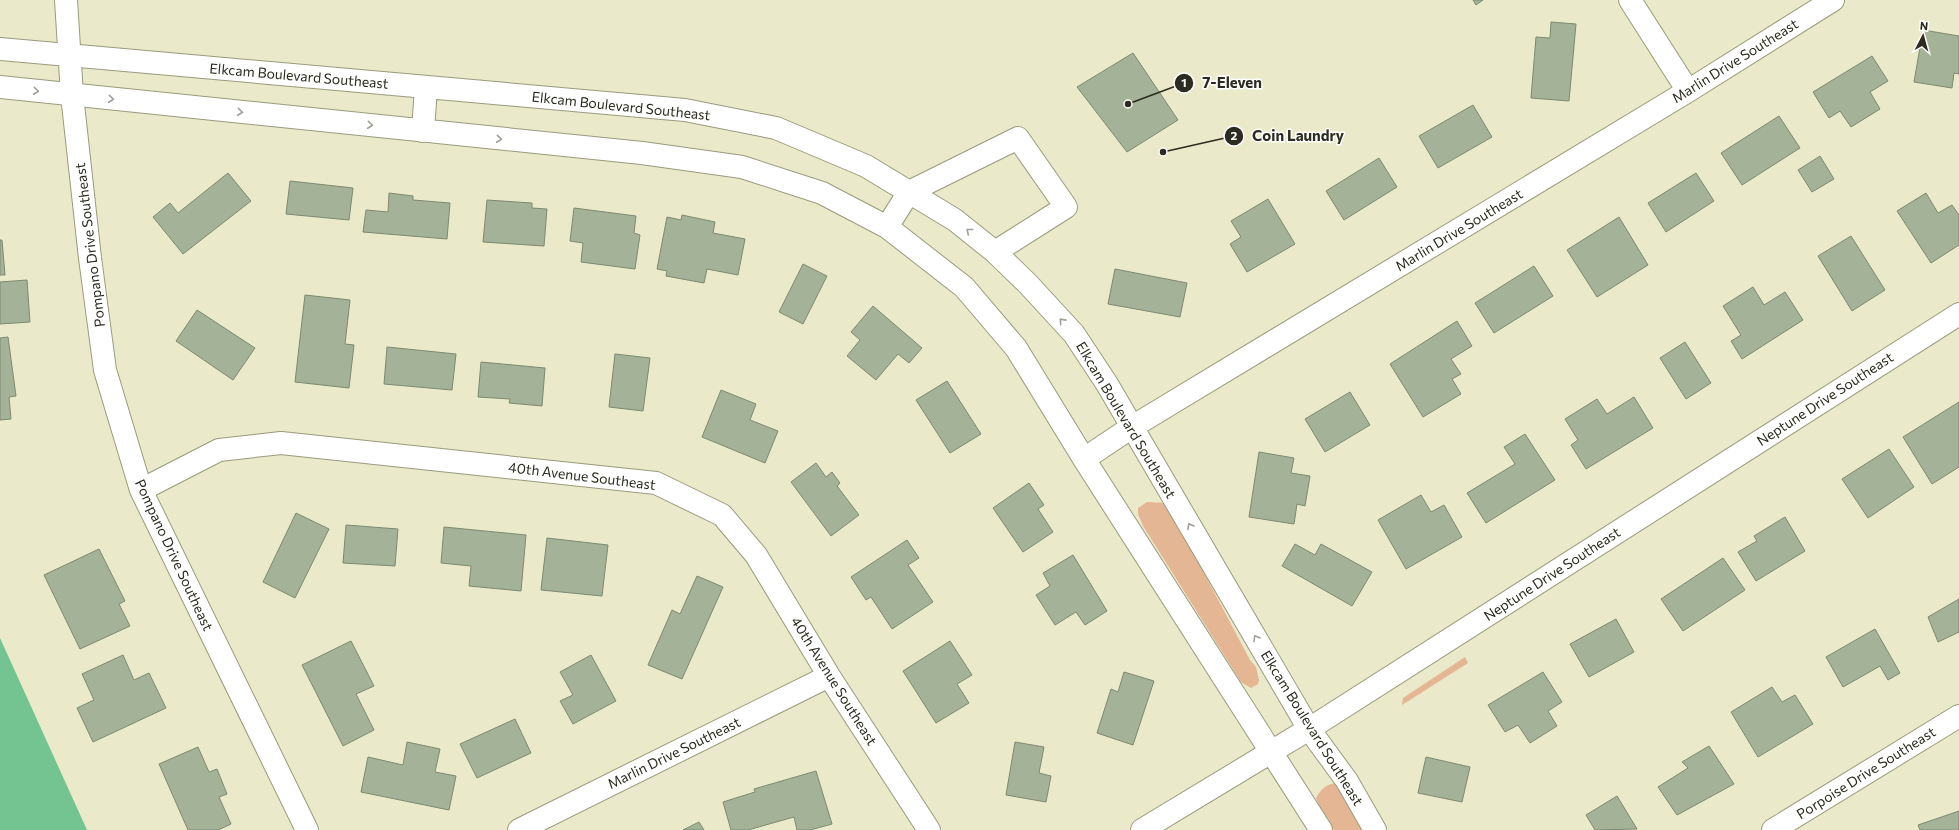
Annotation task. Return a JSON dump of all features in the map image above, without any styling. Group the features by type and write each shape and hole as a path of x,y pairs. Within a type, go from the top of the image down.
{"street":[{"name":"Pompano Drive Southeast","path":"66,0 72,95 90,258 105,370 141,490 308,830"},
{"path":"1630,0 1688,91"},
{"name":"Marlin Drive Southeast","path":"1084,459 1132,427 1688,91 1833,0"},
{"name":"Elkcam Boulevard Southeast","path":"0,49 685,110 776,128 866,166 954,220 995,252 1028,284 1074,334 1107,384 1309,729 1347,782 1375,830"},
{"path":"0,87 642,153 742,167 822,193 887,227 964,288 1016,348 1084,459 1321,830"},
{"path":"423,131 426,87"},
{"path":"887,227 909,192 1018,138 1066,207 995,252"},
{"name":"Neptune Drive Southeast","path":"1142,830 1309,729 1959,314"},
{"name":"40th Avenue Southeast","path":"141,490 219,450 280,444 656,483 722,516 756,556 829,676 929,830"},
{"name":"Marlin Drive Southeast","path":"518,830 829,676"},
{"name":"Porpoise Drive Southeast","path":"1773,830 1959,716"}],"shaded area":[{"path":"1147,502 1167,503 1250,660 1256,667 1259,680 1258,684 1251,688 1241,682 1143,526 1138,514 1138,508"},
{"path":"0,638 87,830 0,830"},
{"path":"1465,657 1468,663 1402,705 1403,698"},
{"path":"1337,783 1364,830 1334,830 1320,809 1316,798 1327,786"}],"building":[{"path":"1473,0 1483,0 1476,5"},
{"path":"1551,22 1576,24 1569,101 1531,98 1536,37 1550,38"},
{"path":"1923,30 1959,36 1959,74 1954,73 1952,88 1914,82"},
{"path":"1133,53 1178,120 1127,152 1077,87"},
{"path":"1872,56 1888,81 1870,92 1880,109 1851,127 1840,111 1829,118 1813,92"},
{"path":"1473,105 1492,137 1438,168 1419,136"},
{"path":"1779,116 1800,148 1742,185 1721,153"},
{"path":"1820,156 1834,179 1812,192 1798,170"},
{"path":"1379,158 1397,187 1344,220 1326,191"},
{"path":"228,173 251,201 183,254 153,217 170,203 178,213"},
{"path":"1696,173 1714,201 1666,232 1648,203"},
{"path":"290,181 353,188 349,220 286,214"},
{"path":"389,193 413,196 413,200 450,203 447,239 363,232 366,210 388,212"},
{"path":"1926,193 1938,213 1952,205 1959,215 1959,245 1931,263 1897,211"},
{"path":"1268,199 1295,244 1247,272 1230,244 1241,237 1231,221"},
{"path":"487,200 532,203 532,208 547,209 544,246 483,242"},
{"path":"574,208 636,216 634,233 640,235 635,269 581,262 583,243 570,241"},
{"path":"682,215 715,222 713,233 745,239 738,275 707,269 704,283 666,276 667,271 657,269 667,217 681,220"},
{"path":"1619,217 1648,265 1597,297 1567,250"},
{"path":"1851,236 1885,290 1852,311 1818,256"},
{"path":"0,240 2,240 5,275 0,275"},
{"path":"803,264 827,276 803,324 779,312"},
{"path":"1534,266 1553,296 1494,333 1475,303"},
{"path":"1115,269 1187,283 1180,317 1108,304"},
{"path":"27,280 30,322 0,324 0,282"},
{"path":"1753,287 1764,305 1785,292 1803,320 1742,359 1731,341 1741,335 1723,306"},
{"path":"305,295 350,300 345,344 354,345 349,388 295,382"},
{"path":"873,306 922,348 909,363 898,354 876,380 847,356 860,340 851,332"},
{"path":"197,310 255,348 233,380 176,341"},
{"path":"1457,321 1472,346 1451,359 1461,374 1452,379 1461,394 1423,417 1390,364"},
{"path":"8,337 16,396 9,397 11,419 0,420 0,338"},
{"path":"1685,342 1711,383 1686,399 1660,358"},
{"path":"387,347 456,354 452,390 384,384"},
{"path":"615,354 650,358 643,411 609,407"},
{"path":"481,362 545,368 542,406 509,403 510,399 478,397"},
{"path":"947,381 981,434 950,453 916,400"},
{"path":"721,390 756,404 750,420 778,431 765,463 702,437"},
{"path":"1350,392 1370,425 1325,452 1305,419"},
{"path":"1634,397 1653,428 1586,469 1571,445 1578,440 1565,419 1597,399 1607,414"},
{"path":"1959,402 1959,467 1932,484 1903,437"},
{"path":"1525,434 1555,480 1486,523 1467,493 1515,464 1504,447"},
{"path":"1889,449 1914,487 1868,518 1842,479"},
{"path":"1259,452 1294,458 1291,473 1310,476 1305,506 1297,504 1294,524 1249,517"},
{"path":"816,463 826,477 832,472 840,483 837,486 859,515 831,536 791,482"},
{"path":"1029,483 1044,505 1038,509 1053,532 1023,552 993,508"},
{"path":"1421,495 1431,512 1444,505 1462,537 1406,569 1378,520"},
{"path":"296,513 329,529 295,598 263,582"},
{"path":"1785,517 1805,551 1756,581 1738,552 1757,541 1754,536"},
{"path":"346,525 398,529 395,566 343,563"},
{"path":"444,527 526,535 521,591 469,586 471,566 441,563"},
{"path":"547,538 608,545 602,596 541,590"},
{"path":"907,540 919,558 908,565 933,602 892,629 871,597 866,600 851,577"},
{"path":"1295,544 1315,555 1321,544 1372,572 1352,606 1282,566"},
{"path":"99,549 125,601 119,604 130,626 80,649 44,575"},
{"path":"1073,555 1107,611 1085,625 1076,612 1055,625 1036,595 1050,586 1043,573"},
{"path":"1723,558 1745,590 1683,631 1661,599"},
{"path":"697,576 723,587 682,679 648,665 672,610 680,614"},
{"path":"1959,599 1959,632 1938,642 1928,617"},
{"path":"1616,619 1634,652 1589,677 1570,644"},
{"path":"1875,629 1900,673 1888,680 1880,666 1843,687 1826,657"},
{"path":"351,641 374,686 356,694 374,730 343,746 302,665"},
{"path":"950,641 972,675 957,684 969,703 936,723 903,671"},
{"path":"123,655 134,680 149,673 166,708 93,742 77,708 94,700 82,674"},
{"path":"591,655 616,701 573,724 560,701 573,695 560,672"},
{"path":"1124,672 1154,681 1133,745 1097,733 1111,689 1118,692"},
{"path":"1543,672 1562,702 1548,711 1557,726 1530,743 1518,725 1505,732 1488,705"},
{"path":"1772,687 1782,702 1795,695 1813,724 1758,757 1731,712"},
{"path":"515,719 531,753 477,778 460,744"},
{"path":"407,742 440,749 435,772 456,776 449,810 361,792 368,757 403,765"},
{"path":"1015,742 1044,747 1039,773 1051,776 1046,802 1006,795"},
{"path":"1709,746 1734,784 1677,815 1658,787 1688,768 1682,762"},
{"path":"198,747 209,772 217,769 227,794 219,797 231,824 218,830 188,830 159,764"},
{"path":"1426,757 1470,767 1462,802 1418,793"},
{"path":"816,771 832,824 810,830 797,830 794,817 748,830 731,830 723,802 755,792 754,789"},
{"path":"1617,796 1637,829 1595,830 1586,815"},
{"path":"1959,811 1959,830 1920,830 1918,825"},
{"path":"699,822 704,830 683,830"}],"place":[{"name":"7-Eleven","path":"1128,104"},
{"name":"Coin Laundry","path":"1163,152"}]}
